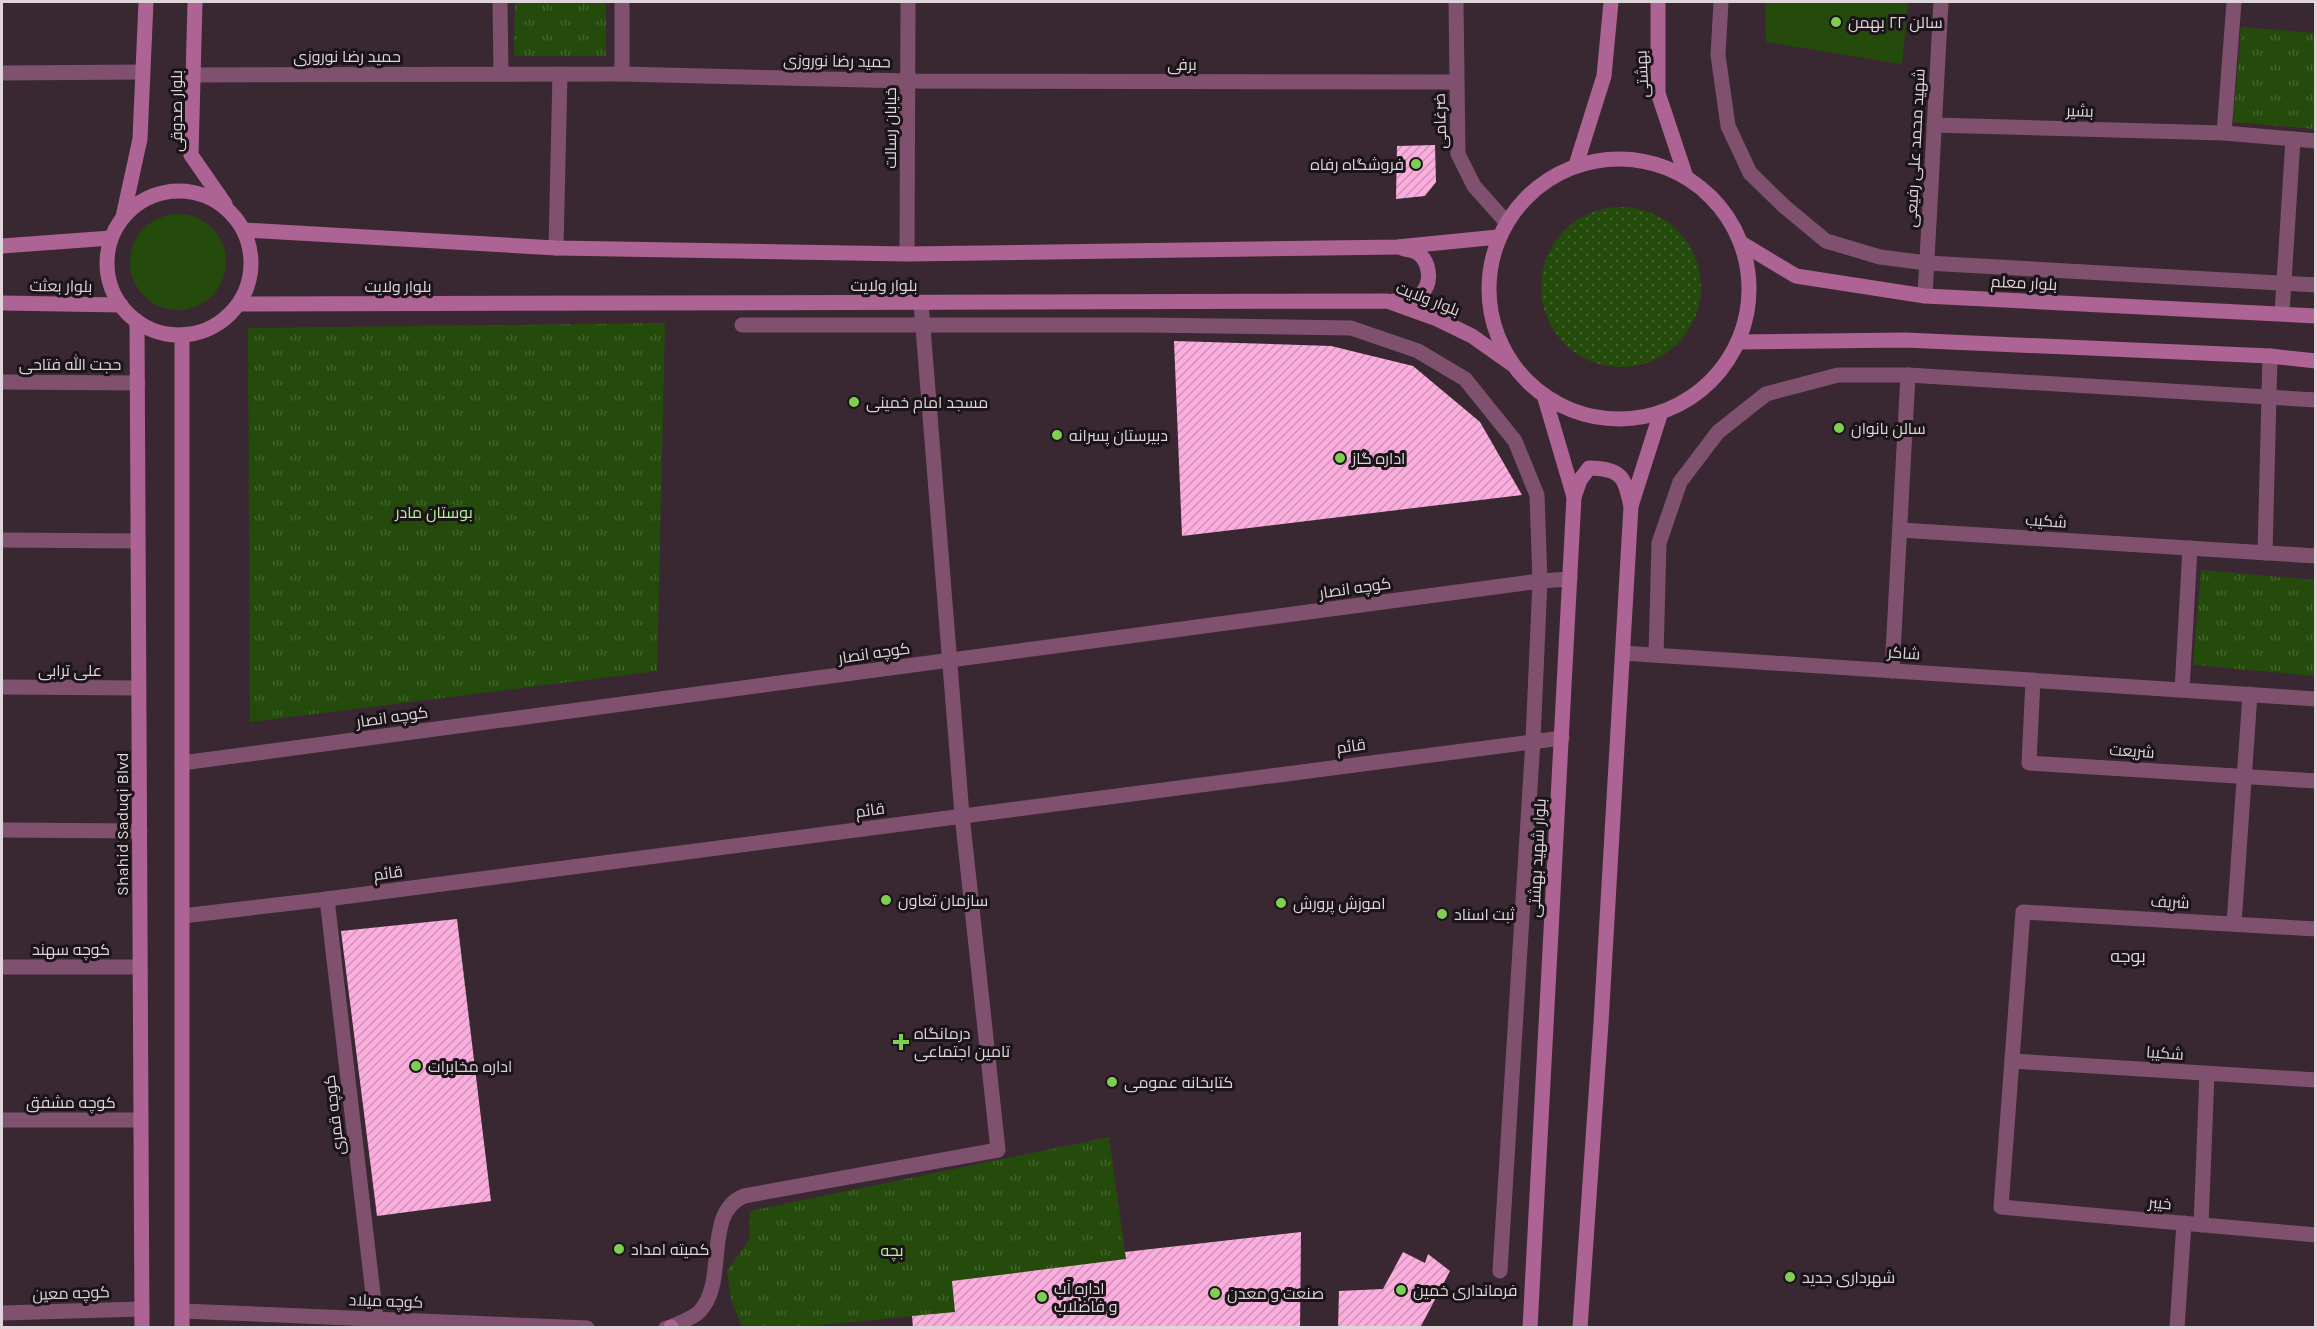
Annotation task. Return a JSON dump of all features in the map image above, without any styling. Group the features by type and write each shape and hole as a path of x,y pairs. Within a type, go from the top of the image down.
{"main road":[{"name":"بلوار صدوقی","path":"123,217 140,139 146,2"},
{"name":"بلوار صدوقی","path":"195,2 191,155 229,210"},
{"name":"بهشتی","path":"1576,165 1604,76 1611,2"},
{"name":"بهشتی","path":"1658,2 1658,93 1686,177"},
{"path":"1604,159 1632,159 1660,165 1686,177 1709,195 1728,217 1741,243 1748,268 1749,293 1746,318 1738,342 1719,372 1693,396 1661,412 1626,419 1597,417 1569,409 1544,395 1513,365 1493,325 1488,280 1498,237 1507,223 1523,200 1547,179 1576,165 1604,159"},
{"path":"186,191 209,197 229,210 244,230 251,253 250,277 240,304 226,318 205,330 182,335 159,332 137,321 121,305 110,284 107,261 111,238 123,217 140,201 162,192 186,191"},
{"name":"بلوار ولایت","path":"244,230 556,248 907,254 1397,247 1498,237"},
{"path":"2,246 111,238"},
{"name":"بلوار معلم","path":"1741,243 1796,276 1925,296 2316,316"},
{"path":"1387,301 1406,301 1421,295 1429,281 1427,264 1417,253 1397,247"},
{"name":"بلوار ولایت","path":"240,304 1387,301 1437,319 1472,336 1513,365"},
{"name":"بلوار بعثت","path":"2,303 121,305"},
{"name":"Shahid Saduqi Blvd","path":"137,321 142,1328"},
{"path":"182,335 182,1328"},
{"path":"1738,342 1905,339 2270,356 2316,361"},
{"name":"بلوار شهید بهشتی","path":"1530,1328 1574,497 1544,395"},
{"path":"1580,1328 1631,506 1661,412"},
{"path":"1574,497 1580,480 1589,468 1609,468 1625,482 1631,506"}],"street":[{"path":"500,2 501,74"},
{"path":"622,2 622,74"},
{"name":"خیابان رسالت","path":"907,254 908,2"},
{"name":"ضرغامی","path":"1456,2 1458,154 1474,186 1507,223"},
{"path":"1721,2 1718,55 1728,126 1750,173 1785,207 1826,241 1880,257 1927,263 2316,285"},
{"name":"شهید محمد علی رفیعی","path":"1925,296 1941,2"},
{"path":"2224,133 2234,2"},
{"path":"2,73 143,72"},
{"path":"556,248 560,74"},
{"name":"حمید رضا نوروزی","path":"194,75 622,74 908,81"},
{"name":"برفی","path":"908,81 1456,82"},
{"name":"بشیر","path":"1935,125 2224,133 2316,141"},
{"path":"2282,313 2293,139"},
{"path":"666,1328 699,1312 710,1295 724,1212 733,1200 744,1196 998,1150 962,816 921,303"},
{"path":"742,325 1146,325 1351,328 1418,351 1465,379 1515,441 1537,495 1540,581 1533,740 1500,1271"},
{"path":"2265,553 2270,356"},
{"path":"1656,655 1659,543 1680,482 1718,432 1766,394 1838,375 1908,375 2316,400"},
{"path":"1892,671 1908,375"},
{"name":"حجت الله فتاحی","path":"2,382 138,382"},
{"name":"شکیب","path":"1900,530 2316,556"},
{"path":"2,540 138,541"},
{"path":"2182,690 2190,548"},
{"name":"کوچه انصار","path":"182,763 1540,581 1570,579"},
{"name":"شاکر","path":"1623,653 2316,699"},
{"name":"شریعت","path":"2033,680 2029,763 2316,781"},
{"name":"علی ترابی","path":"2,687 139,688"},
{"path":"2234,924 2250,694"},
{"name":"قائم","path":"182,916 1562,738"},
{"path":"2,830 140,831"},
{"name":"کوچه قمری","path":"327,899 376,1323"},
{"name":"شریف","path":"2012,1061 2023,912 2316,928"},
{"name":"کوچه سهند","path":"2,967 141,967"},
{"name":"شکیبا","path":"2012,1061 2316,1080"},
{"name":"خیبر","path":"2012,1061 2001,1207 2316,1235"},
{"path":"2201,1225 2207,1074"},
{"name":"کوچه مشفق","path":"2,1120 141,1120"},
{"path":"2177,1328 2184,1223"},
{"name":"کوچه معین","path":"2,1313 142,1309"},
{"name":"کوچه میلاد","path":"182,1311 376,1323 587,1328"}],"green space":[{"path":"515,2 606,2 606,56 514,56"},
{"name":"سالن ۲۲ بهمن","path":"1765,2 1908,2 1902,64 1766,42"},
{"path":"2241,27 2315,33 2315,129 2233,122"},
{"path":"1621,207 1652,213 1677,231 1695,256 1701,287 1695,318 1677,343 1652,361 1621,367 1590,361 1565,343 1547,318 1541,287 1547,256 1565,231 1590,213"},
{"path":"178,214 196,218 212,228 222,244 226,262 222,280 212,296 196,306 178,310 160,306 144,296 134,280 130,262 134,244 144,228 160,218"},
{"name":"بوستان مادر","path":"665,323 657,671 250,722 248,328"},
{"path":"2201,570 2315,580 2315,676 2193,665"},
{"name":"بچه","path":"1109,1137 1126,1259 957,1312 788,1328 742,1327 732,1303 727,1271 749,1240 750,1211"}],"building":[{"name":"فروشگاه رفاه","path":"1435,145 1436,182 1425,196 1396,199 1397,146"},
{"name":"اداره گاز","path":"1174,341 1331,346 1413,366 1480,422 1522,495 1182,536"},
{"name":"اداره مخابرات","path":"457,919 491,1201 377,1216 341,931"},
{"path":"1301,1232 1300,1328 913,1328 912,1316 955,1312 952,1281 1126,1259 1125,1252"},
{"name":"فرمانداری خمین","path":"1403,1252 1425,1263 1428,1254 1450,1271 1420,1328 1338,1328 1339,1291 1383,1289"}],"place":[{"name":"سالن ۲۲ بهمن","path":"1836,22"},
{"name":"فروشگاه رفاه","path":"1416,164"},
{"name":"مسجد امام خمینی","path":"854,402"},
{"name":"سالن بانوان","path":"1839,428"},
{"name":"دبیرستان پسرانه","path":"1057,435"},
{"name":"اداره گاز","path":"1340,458"},
{"name":"سازمان تعاون","path":"886,900"},
{"name":"اموزش پرورش","path":"1281,903"},
{"name":"ثبت اسناد","path":"1442,914"},
{"name":"درمانگاه تامین اجتماعی","path":"901,1042"},
{"name":"اداره مخابرات","path":"416,1066"},
{"name":"کتابخانه عمومی","path":"1112,1082"},
{"name":"کمیته امداد","path":"619,1249"},
{"name":"شهرداری جدید","path":"1790,1277"},
{"name":"فرمانداری خمین","path":"1401,1290"},
{"name":"صنعت و معدن","path":"1215,1293"},
{"name":"اداره آب و فاضلاب","path":"1042,1297"}],"district":[{"name":"بوجه","path":"2128,956"}]}
